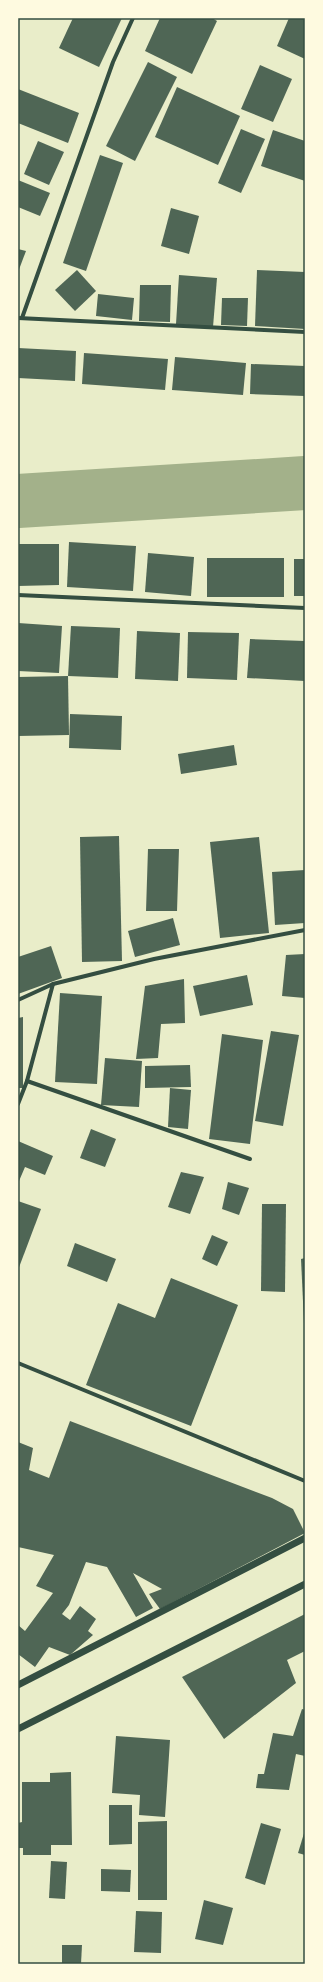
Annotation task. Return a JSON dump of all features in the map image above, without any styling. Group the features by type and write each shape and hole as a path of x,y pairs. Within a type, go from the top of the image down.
{"street":[{"path":"133,18 112,62 20,318 305,332"},
{"path":"18,595 305,608"},
{"path":"18,1000 53,984 154,959 305,930"},
{"path":"18,1104 27,1081 53,984"},
{"path":"27,1081 250,1159"},
{"path":"18,1363 305,1481"},
{"path":"18,1685 305,1538"},
{"path":"18,1729 305,1584"}],"building":[{"path":"73,18 122,18 99,67 59,48"},
{"path":"160,18 212,18 217,21 192,74 145,51"},
{"path":"289,18 305,18 305,59 277,46"},
{"path":"148,62 177,77 135,161 106,146"},
{"path":"260,65 292,79 273,122 241,109"},
{"path":"177,87 240,116 218,165 155,137"},
{"path":"18,89 79,113 68,143 18,123"},
{"path":"241,129 265,139 241,193 218,183"},
{"path":"273,130 305,141 305,181 261,166"},
{"path":"38,141 64,152 49,185 24,174"},
{"path":"100,155 123,163 86,271 63,263"},
{"path":"18,180 50,193 40,216 18,207"},
{"path":"171,208 199,216 189,254 161,246"},
{"path":"18,249 26,251 18,272"},
{"path":"77,270 96,291 75,311 55,290"},
{"path":"257,270 305,272 305,329 255,326"},
{"path":"179,275 217,278 213,327 176,324"},
{"path":"140,285 171,285 170,322 139,321"},
{"path":"98,294 134,298 132,320 96,316"},
{"path":"222,298 248,298 247,326 221,325"},
{"path":"18,348 76,351 75,381 18,378"},
{"path":"84,353 168,359 165,390 82,384"},
{"path":"175,357 246,363 243,395 172,390"},
{"path":"251,364 305,366 305,396 250,394"},
{"path":"69,542 136,546 133,591 67,587"},
{"path":"18,544 59,544 59,585 18,586"},
{"path":"148,553 194,557 191,596 145,592"},
{"path":"207,558 284,558 284,597 207,597"},
{"path":"294,559 305,559 305,596 294,596"},
{"path":"18,623 62,626 59,673 18,671"},
{"path":"71,626 120,628 118,678 68,676"},
{"path":"137,631 180,633 178,681 135,679"},
{"path":"188,632 239,633 237,680 187,678"},
{"path":"250,639 305,641 305,681 247,678"},
{"path":"68,676 69,735 18,736 18,677"},
{"path":"70,714 122,716 121,750 69,748"},
{"path":"234,745 237,765 181,774 178,754"},
{"path":"119,836 122,961 82,962 80,837"},
{"path":"259,837 269,933 220,938 210,842"},
{"path":"148,849 179,849 177,911 146,911"},
{"path":"305,870 305,923 275,925 272,872"},
{"path":"173,918 180,945 135,957 128,931"},
{"path":"51,946 62,978 18,994 18,957"},
{"path":"305,954 305,998 282,996 286,955"},
{"path":"247,975 253,1005 200,1016 193,986"},
{"path":"184,979 185,1023 161,1024 158,1058 136,1059 145,986"},
{"path":"60,993 102,996 97,1084 55,1082"},
{"path":"23,1017 23,1088 18,1088 18,1018"},
{"path":"271,1031 299,1035 283,1126 255,1121"},
{"path":"222,1034 263,1040 250,1144 209,1139"},
{"path":"105,1058 142,1061 139,1107 101,1105"},
{"path":"190,1065 191,1087 145,1088 145,1066"},
{"path":"170,1088 191,1090 188,1129 168,1127"},
{"path":"91,1129 116,1139 105,1167 80,1158"},
{"path":"18,1141 53,1156 45,1175 25,1167 18,1181"},
{"path":"181,1172 204,1177 190,1214 168,1207"},
{"path":"228,1182 249,1188 239,1215 222,1209"},
{"path":"18,1201 41,1209 18,1270"},
{"path":"262,1204 286,1204 285,1292 261,1291"},
{"path":"212,1235 228,1242 217,1266 202,1259"},
{"path":"75,1243 116,1259 107,1282 67,1266"},
{"path":"305,1258 305,1323 304,1323 301,1259"},
{"path":"171,1278 238,1305 191,1426 86,1385 118,1303 155,1318"},
{"path":"70,1421 272,1498 293,1509 305,1533 160,1609 149,1594 162,1589 133,1573 153,1608 136,1617 107,1567 86,1562 69,1605 62,1614 70,1620 80,1606 96,1619 88,1631 93,1635 70,1655 49,1647 35,1667 18,1654 18,1625 25,1631 53,1593 36,1586 54,1555 18,1547 18,1442 33,1448 29,1470 49,1478"},
{"path":"305,1614 305,1651 287,1660 296,1683 224,1739 182,1677"},
{"path":"302,1709 305,1710 305,1756 296,1754 289,1790 256,1788 258,1774 264,1774 273,1733 293,1736"},
{"path":"116,1736 170,1740 165,1817 139,1815 140,1795 112,1793"},
{"path":"71,1772 72,1845 51,1845 51,1855 23,1855 23,1848 18,1848 18,1823 22,1822 22,1782 50,1782 50,1773"},
{"path":"109,1805 132,1805 132,1844 109,1845"},
{"path":"167,1821 167,1900 138,1900 138,1822"},
{"path":"261,1823 281,1829 265,1885 245,1878"},
{"path":"305,1830 305,1855 298,1853"},
{"path":"51,1861 67,1862 65,1899 49,1898"},
{"path":"101,1869 131,1870 130,1892 101,1891"},
{"path":"204,1900 233,1908 223,1945 195,1939"},
{"path":"136,1911 162,1912 161,1953 134,1952"},
{"path":"62,1945 82,1945 81,1964 62,1964"}],"waterway":[{"path":"18,501 305,483"}]}
